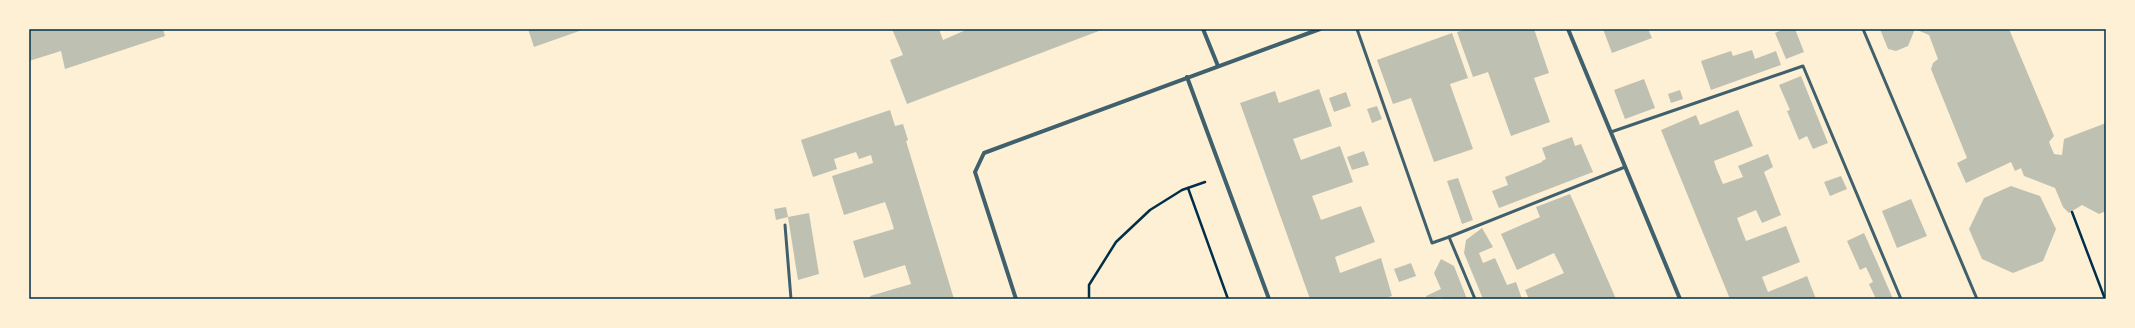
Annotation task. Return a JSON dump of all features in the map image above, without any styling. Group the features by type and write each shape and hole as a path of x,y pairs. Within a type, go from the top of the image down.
{"street":[{"path":"1203,29 1218,66"},
{"path":"1016,299 975,172 984,153 1320,29"},
{"path":"1568,29 1680,299"},
{"path":"1187,77 1269,299"}],"lane":[{"path":"1357,29 1432,244 1625,167"},
{"path":"1863,29 1977,299"},
{"path":"1611,132 1803,66 1901,299"},
{"path":"785,225 791,299"},
{"path":"1449,237 1475,299"}],"path":[{"path":"1089,299 1090,285 1116,242 1150,210 1188,188 1198,184"},
{"path":"1188,188 1228,299"},
{"path":"2072,212 2105,299"}],"building":[{"path":"29,29 163,29 165,36 65,69 61,51 29,61"},
{"path":"528,29 585,29 534,47"},
{"path":"892,29 939,29 943,40 968,29 1104,29 907,104 890,60 903,55"},
{"path":"1467,29 1534,29 1549,73 1534,78 1550,122 1511,136 1488,72 1473,77 1457,32"},
{"path":"1603,29 1648,29 1652,38 1612,53"},
{"path":"1784,29 1795,29 1804,52 1786,59 1775,33"},
{"path":"1880,29 1915,29 1908,46 1896,51 1888,49"},
{"path":"1915,29 2009,29 2054,136 2049,142 2054,154 2062,155 2064,139 2106,123 2106,211 2099,214 2082,205 2069,213 2063,207 2055,188 2024,176 2021,168 2015,171 2011,162 1966,183 1957,163 1967,158 1931,69 1933,63 1938,59 1929,35"},
{"path":"1452,33 1468,78 1450,84 1473,149 1434,162 1411,98 1393,104 1377,60"},
{"path":"1752,50 1755,59 1776,51 1781,65 1711,90 1701,61 1731,51 1733,56"},
{"path":"1801,76 1828,143 1813,149 1807,136 1799,140 1787,111 1790,110 1779,85"},
{"path":"1644,79 1655,108 1625,119 1614,90"},
{"path":"1319,89 1332,126 1293,139 1301,160 1340,146 1353,182 1312,196 1321,220 1361,206 1375,242 1335,257 1340,273 1381,258 1392,296 1383,299 1310,299 1240,103 1275,91 1279,103"},
{"path":"1680,90 1683,99 1671,103 1668,94"},
{"path":"1346,92 1351,106 1334,112 1329,98"},
{"path":"1377,106 1382,119 1372,123 1367,109"},
{"path":"890,110 895,126 903,124 908,140 906,141 954,299 871,299 870,296 911,284 905,265 864,278 853,241 894,229 885,202 844,215 832,176 873,163 871,155 859,159 856,152 834,159 837,169 813,177 801,140"},
{"path":"1738,110 1753,146 1714,161 1717,170 1723,184 1743,177 1738,166 1768,154 1773,167 1764,172 1781,215 1762,223 1756,210 1737,218 1746,241 1786,226 1800,262 1762,277 1768,292 1807,276 1816,299 1730,299 1661,130 1696,115 1700,125"},
{"path":"1572,137 1575,146 1581,144 1593,172 1499,208 1492,191 1508,185 1505,177 1542,162 1546,159 1542,148"},
{"path":"1364,151 1369,165 1352,170 1347,157"},
{"path":"1841,176 1847,189 1830,196 1824,182"},
{"path":"1458,178 1473,220 1462,224 1447,181"},
{"path":"2011,186 2040,196 2056,229 2043,261 2013,273 1982,259 1969,229 1984,198"},
{"path":"1570,194 1616,299 1529,299 1525,290 1564,273 1554,253 1517,270 1501,234 1540,217 1536,207"},
{"path":"1911,199 1927,236 1897,248 1882,211"},
{"path":"786,207 788,217 776,220 774,209"},
{"path":"809,213 819,274 798,280 788,217"},
{"path":"1482,228 1493,247 1479,253 1483,263 1495,258 1507,285 1516,282 1522,299 1483,299 1464,253 1466,240"},
{"path":"1864,233 1893,299 1876,299 1869,284 1873,282 1866,267 1860,270 1847,241"},
{"path":"1441,259 1454,266 1467,299 1442,299 1441,297 1427,299 1426,296 1441,289 1434,273"},
{"path":"1411,263 1416,276 1399,282 1394,269"}]}
